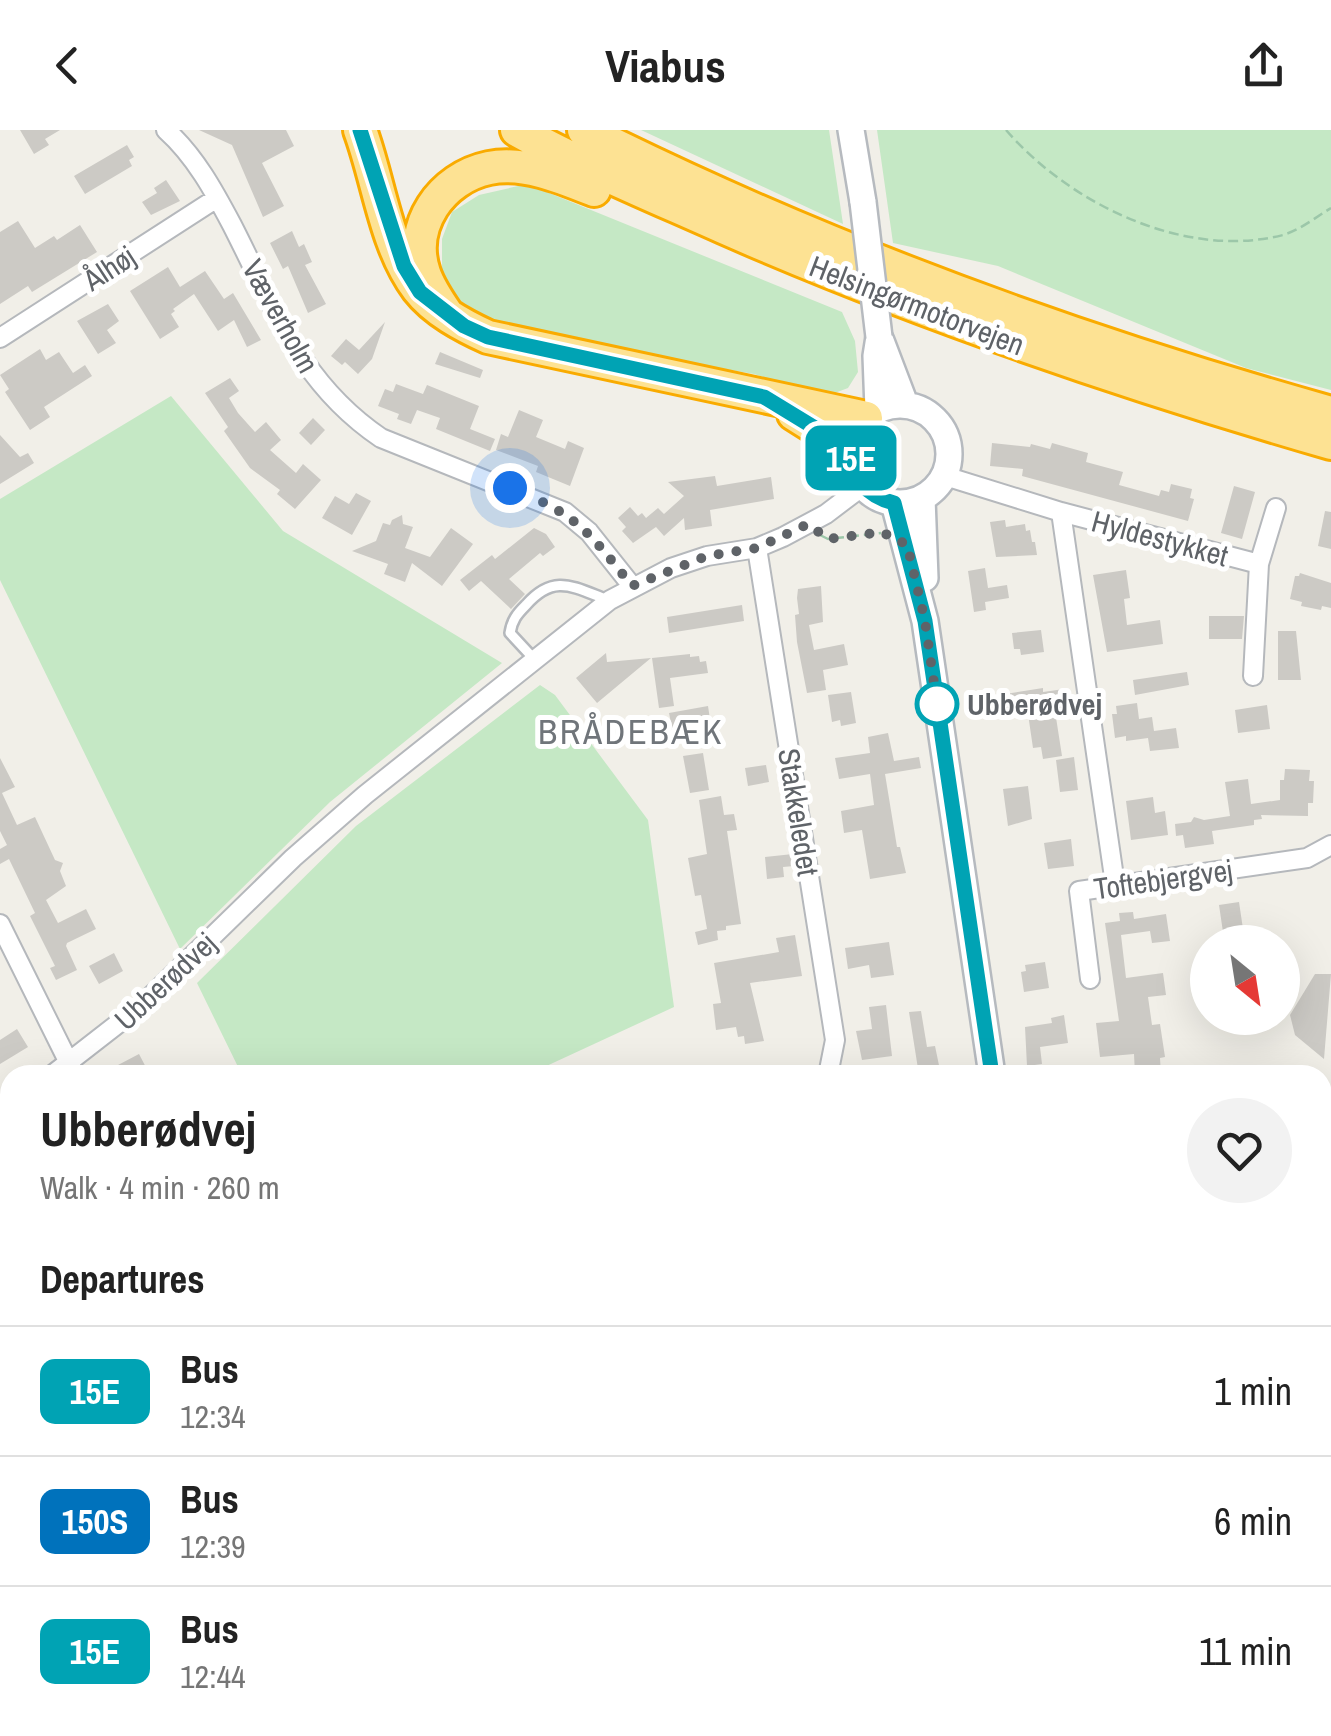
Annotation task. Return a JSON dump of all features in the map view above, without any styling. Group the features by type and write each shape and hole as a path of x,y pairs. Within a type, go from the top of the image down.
{"highway":[{"path":"360,130 404,266 420,292 447,314 488,337 764,397 872,414"},
{"name":"Helsingørmotorvejen","path":"517,130 614,179 907,304 1042,354 1331,443"},
{"name":"Helsingørmotorvejen","path":"584,130 780,222 1047,324 1331,413"},
{"path":"616,130 696,171 780,222"},
{"path":"447,314 431,290 420,256 426,216 439,196 459,180 488,168 521,167 563,177 926,323 1042,354"},
{"path":"764,397 851,450"}],"main road":[{"path":"851,130 879,336 872,414"},
{"path":"879,336 913,400 940,424 950,449 949,478 922,498 894,503 862,486 853,469 851,450 858,427 872,414 913,400"},
{"path":"922,498 925,621"},
{"path":"894,503 925,621 991,1065"}],"street":[{"name":"Væverholm","path":"166,130 189,154 218,198 298,356 316,382 354,420 381,438 565,512 589,532 632,586"},
{"name":"Ålhøj","path":"0,338 218,198"},
{"name":"Hyldestykket","path":"949,478 1259,564"},
{"name":"Ubberødvej","path":"76,1065 336,820 610,600 632,586 707,556 757,548 808,524 862,486"},
{"name":"Hyldestykket","path":"1253,676 1259,564 1276,508"},
{"name":"Hyldestykket","path":"1061,512 1115,884"},
{"name":"Stakkeledet","path":"757,548 835,1040 830,1065"},
{"name":"Toftebjergvej","path":"1090,979 1079,892 1307,858 1331,846"},
{"path":"0,924 70,1065"}],"lane":[{"path":"535,660 510,633 512,620 537,592 550,584 568,585 610,600"}],"path":[{"path":"1006,130 1019,146 1087,196 1145,226 1224,243 1287,234 1331,208"},
{"path":"913,400 933,403 952,424 959,452 949,478"},
{"path":"808,524 828,539 884,532 907,544"}],"green space":[{"path":"641,130 829,130 843,224"},
{"path":"877,130 1331,130 1331,390 1246,368 998,266 893,243"},
{"path":"527,184 842,312 855,341 858,372 848,388 824,397 754,374 572,343 487,319 456,299 442,270 442,239 452,212 479,195"},
{"path":"171,396 283,531 502,663 330,802 180,949 0,580 0,499"},
{"path":"540,685 555,695 648,820 674,1007 549,1065 237,1065 197,983 356,826"}],"building":[{"path":"20,130 60,130 45,139 49,145 34,154"},
{"path":"199,130 286,130 294,146 262,163 284,206 263,217 232,145"},
{"path":"127,145 134,157 129,160 132,166 85,194 74,176"},
{"path":"166,180 180,201 151,215 142,202 157,193 154,188"},
{"path":"18,221 35,248 80,225 97,252 32,292 28,286 0,304 0,232"},
{"path":"292,231 299,247 304,244 312,262 305,265 326,304 308,313 288,266 283,269 270,243"},
{"path":"168,267 180,287 205,271 224,299 233,293 261,340 247,347 234,320 218,331 194,294 173,309 171,314 179,327 160,339 130,291"},
{"path":"108,304 119,321 107,330 116,343 98,354 77,321"},
{"path":"385,322 372,359 358,374 331,356 346,339 359,350"},
{"path":"40,349 46,360 59,352 73,373 85,365 92,376 44,407 50,417 30,430 5,392 9,389 0,375"},
{"path":"440,352 483,370 480,378 435,364"},
{"path":"230,378 239,391 229,398 238,413 255,432 266,422 281,440 270,450 296,473 303,464 321,480 295,509 277,494 280,490 250,468 224,431 228,427 205,393"},
{"path":"396,384 423,394 427,385 479,406 470,429 495,439 490,451 436,429 440,418 417,410 411,424 397,419 399,414 378,406 385,389 393,392"},
{"path":"519,410 543,420 536,437 565,449 568,441 584,448 570,486 536,472 538,466 496,450 501,434 508,437"},
{"path":"313,418 325,430 311,445 299,433"},
{"path":"0,435 20,457 28,453 34,463 0,484"},
{"path":"992,443 1030,447 1031,444 1050,449 1052,443 1088,453 1086,462 1123,472 1119,485 1159,496 1161,490 1169,492 1171,484 1192,489 1190,498 1194,499 1188,521 1022,476 1023,469 990,466"},
{"path":"715,476 717,486 771,477 774,499 710,510 712,526 685,530 684,518 664,536 656,527 633,543 622,531 626,527 618,518 630,507 646,518 658,508 664,514 684,496 668,482"},
{"path":"1234,486 1255,492 1242,539 1221,533"},
{"path":"356,493 371,501 352,535 322,518 335,496 349,504"},
{"path":"1325,511 1331,512 1331,549 1318,546"},
{"path":"402,515 403,524 413,527 405,548 430,557 451,528 473,544 442,586 412,563 405,582 384,574 388,564 352,551 376,541 383,523 390,525"},
{"path":"1005,520 1006,527 1025,524 1037,555 996,557 990,522"},
{"path":"534,528 546,534 555,547 543,556 540,553 509,579 525,594 511,609 481,581 469,591 460,580"},
{"path":"985,568 988,588 1007,585 1009,598 985,602 986,610 974,612 968,571"},
{"path":"1126,570 1130,598 1124,599 1127,625 1160,620 1163,644 1107,652 1093,575"},
{"path":"1300,573 1331,583 1331,608 1301,606 1302,602 1290,599 1295,576"},
{"path":"821,586 823,622 809,625 814,650 844,644 848,665 823,670 826,690 807,693 797,642 798,589"},
{"path":"742,605 744,621 669,633 667,617"},
{"path":"1209,616 1244,616 1242,639 1209,639"},
{"path":"1041,630 1044,652 1021,655 1020,649 1014,649 1012,633"},
{"path":"1278,631 1296,631 1301,680 1278,680"},
{"path":"606,653 607,662 651,658 597,703 576,678"},
{"path":"699,656 700,662 706,661 708,673 670,678 674,706 659,708 652,658"},
{"path":"1187,672 1189,685 1135,695 1133,680"},
{"path":"1043,688 1043,692 1064,689 1067,709 1055,711 1062,756 1043,759 1041,747 1033,748 1028,714 997,719 993,696"},
{"path":"851,692 856,723 841,726 840,720 832,722 828,695"},
{"path":"1137,703 1139,719 1152,717 1154,731 1176,728 1179,748 1150,751 1148,738 1115,738 1112,714 1117,714 1116,706"},
{"path":"1267,705 1270,729 1238,733 1235,710"},
{"path":"708,706 711,726 673,733 669,713"},
{"path":"888,733 894,761 919,757 921,768 885,774 897,847 906,873 870,879 862,830 844,833 841,811 874,805 870,774 839,779 835,758 870,753 868,737"},
{"path":"703,753 709,790 690,793 683,756"},
{"path":"1074,757 1078,790 1060,792 1056,760"},
{"path":"0,758 15,787 2,793 17,825 35,817 55,860 63,863 60,871 66,886 46,900 58,923 86,909 96,929 67,943 77,970 56,980 50,968 55,966 30,916 35,913 9,859 0,864 0,849 7,845 0,831"},
{"path":"766,765 769,782 748,786 745,768"},
{"path":"1285,769 1310,770 1309,781 1314,781 1308,816 1261,815 1262,819 1254,820 1254,825 1212,831 1214,844 1185,848 1183,835 1176,836 1175,824 1191,822 1194,817 1204,820 1230,816 1225,782 1248,779 1251,804 1280,800 1280,780 1284,780"},
{"path":"1028,786 1032,819 1008,826 1003,789"},
{"path":"721,796 724,815 734,814 737,830 727,831 741,924 726,926 726,930 717,931 718,940 698,945 695,932 707,929 701,895 695,896 688,858 707,854 699,800"},
{"path":"1153,797 1155,813 1165,811 1168,835 1131,840 1126,801"},
{"path":"1071,839 1074,866 1048,869 1044,843"},
{"path":"793,854 794,866 783,867 784,877 767,879 765,857"},
{"path":"1239,902 1242,925 1222,925 1219,905"},
{"path":"1133,912 1134,919 1166,914 1170,941 1152,943 1150,931 1121,935 1126,978 1163,973 1166,995 1148,997 1152,1025 1160,1024 1165,1057 1160,1058 1160,1065 1135,1065 1134,1054 1100,1057 1096,1023 1119,1021 1105,923 1120,921 1119,913"},
{"path":"795,935 802,976 750,983 764,1041 745,1044 736,1027 716,1030 713,1004 721,1003 714,963 779,952 776,938"},
{"path":"889,942 894,975 871,978 869,965 848,969 845,948"},
{"path":"114,953 123,971 99,984 89,966"},
{"path":"1045,962 1049,988 1024,992 1021,972 1026,971 1025,965"},
{"path":"1315,974 1331,974 1324,1059 1295,1035 1300,1035 1300,999"},
{"path":"886,1005 892,1056 862,1060 856,1031 872,1029 869,1007"},
{"path":"921,1011 927,1047 935,1046 939,1065 917,1065 909,1012"},
{"path":"1064,1015 1068,1043 1040,1047 1042,1064 1027,1065 1025,1027 1052,1023 1051,1018"},
{"path":"17,1029 28,1047 0,1064 0,1040"},
{"path":"139,1054 145,1065 118,1065"}],"bus line":[{"name":"15E","path":"360,130 404,266 420,292 464,326 488,337 764,397 851,450 853,469 862,486 894,503 925,621 991,1065"}],"place":[{"name":"Ubberødvej","path":"937,704"}],"district":[{"name":"BRÅDEBÆK","path":"631,731"}],"route":[{"path":"510,488 565,512 589,532 632,586 707,556 757,548 808,524 828,539 884,532 907,544 925,621 937,704"}]}
